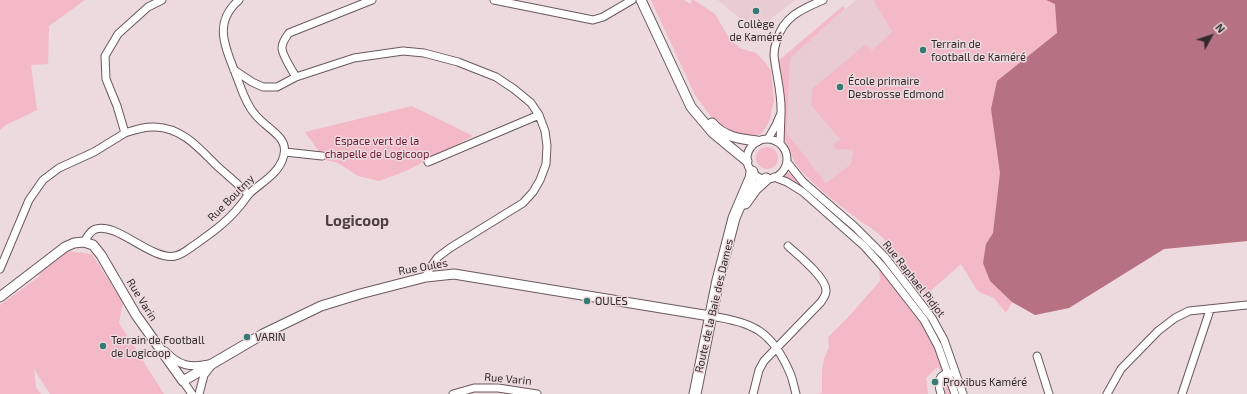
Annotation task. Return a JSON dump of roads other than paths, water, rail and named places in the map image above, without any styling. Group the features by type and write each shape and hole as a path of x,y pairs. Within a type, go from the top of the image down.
{"main road":[{"name":"Route de la Baie des Dames","path":"695,394 718,280 734,218 751,178 752,172"},
{"name":"Route de la Baie des Dames","path":"734,218 756,189 770,178"}],"street":[{"path":"124,134 106,79 105,56 118,34 148,7 162,0"},
{"path":"239,0 234,4 224,22 224,43 243,92 253,113 281,138 285,152 322,156"},
{"path":"296,77 284,56 282,47 284,39 289,33 372,0"},
{"path":"494,0 593,20 603,17 632,0"},
{"path":"641,0 691,107 713,133 747,161 752,172 761,178 770,178 782,171 787,162 786,152 780,144 776,141 768,139 757,141 735,139 718,130 695,105 647,0"},
{"path":"780,144 781,92 774,54 780,31 786,22 793,16 823,0"},
{"path":"234,70 252,82 263,87 277,87 296,77 354,58 380,53 403,51 458,62 496,77 531,103 539,115 545,131 547,146 546,164 540,180 533,192 523,203 438,257 430,268 426,277"},
{"path":"768,139 781,113"},
{"path":"428,162 539,115"},
{"path":"0,269 29,200 43,180 59,168 94,152 124,134 140,129 153,127 168,129 192,141 248,194"},
{"path":"747,161 749,150 757,141"},
{"name":"Rue Boutmy","path":"84,242 90,233 96,228 111,229 164,256 174,256 185,252 217,229 241,206 248,194 278,170 285,152"},
{"name":"Rue Raphael Pidjot","path":"787,162 803,182 855,227 885,258 932,318 944,340 952,372 955,394"},
{"name":"Rue Raphael Pidjot","path":"770,178 788,182 803,192 864,246 882,266 924,320 963,394"},
{"path":"0,297 65,247 74,242 84,242"},
{"name":"Rue Varin","path":"84,242 92,245 101,255 136,315 192,394"},
{"path":"754,394 758,370 764,361 821,302 826,291 825,284 819,275 788,246"},
{"name":"Rue Oules","path":"184,381 263,334 321,306 426,277 454,274 710,316"},
{"path":"1107,394 1121,369 1158,331 1175,318 1189,311 1210,310 1247,304"},
{"path":"1182,394 1210,310"},
{"path":"710,316 746,324 762,332 772,341 791,374 796,394"},
{"path":"152,337 167,354 179,363 191,367 213,363"},
{"path":"1037,356 1049,394"},
{"path":"199,394 204,374 213,363"},
{"path":"941,394 938,386 941,377 945,373 952,372"},
{"name":"Rue Varin","path":"453,394 474,388 490,388 537,394"}],"place":[{"name":"Collège de Kaméré","path":"756,11"},
{"name":"Terrain de football de Kaméré","path":"923,50"},
{"name":"École primaire Desbrosse Edmond","path":"840,87"},
{"name":"OULES","path":"587,301"},
{"name":"VARIN","path":"247,337"},
{"name":"Terrain de Football de Logicoop","path":"103,346"},
{"name":"Proxibus Kaméré","path":"935,382"}],"district":[{"name":"Logicoop","path":"357,221"}],"park label":[{"name":"Espace vert de la chapelle de Logicoop","path":"377,147"}]}
